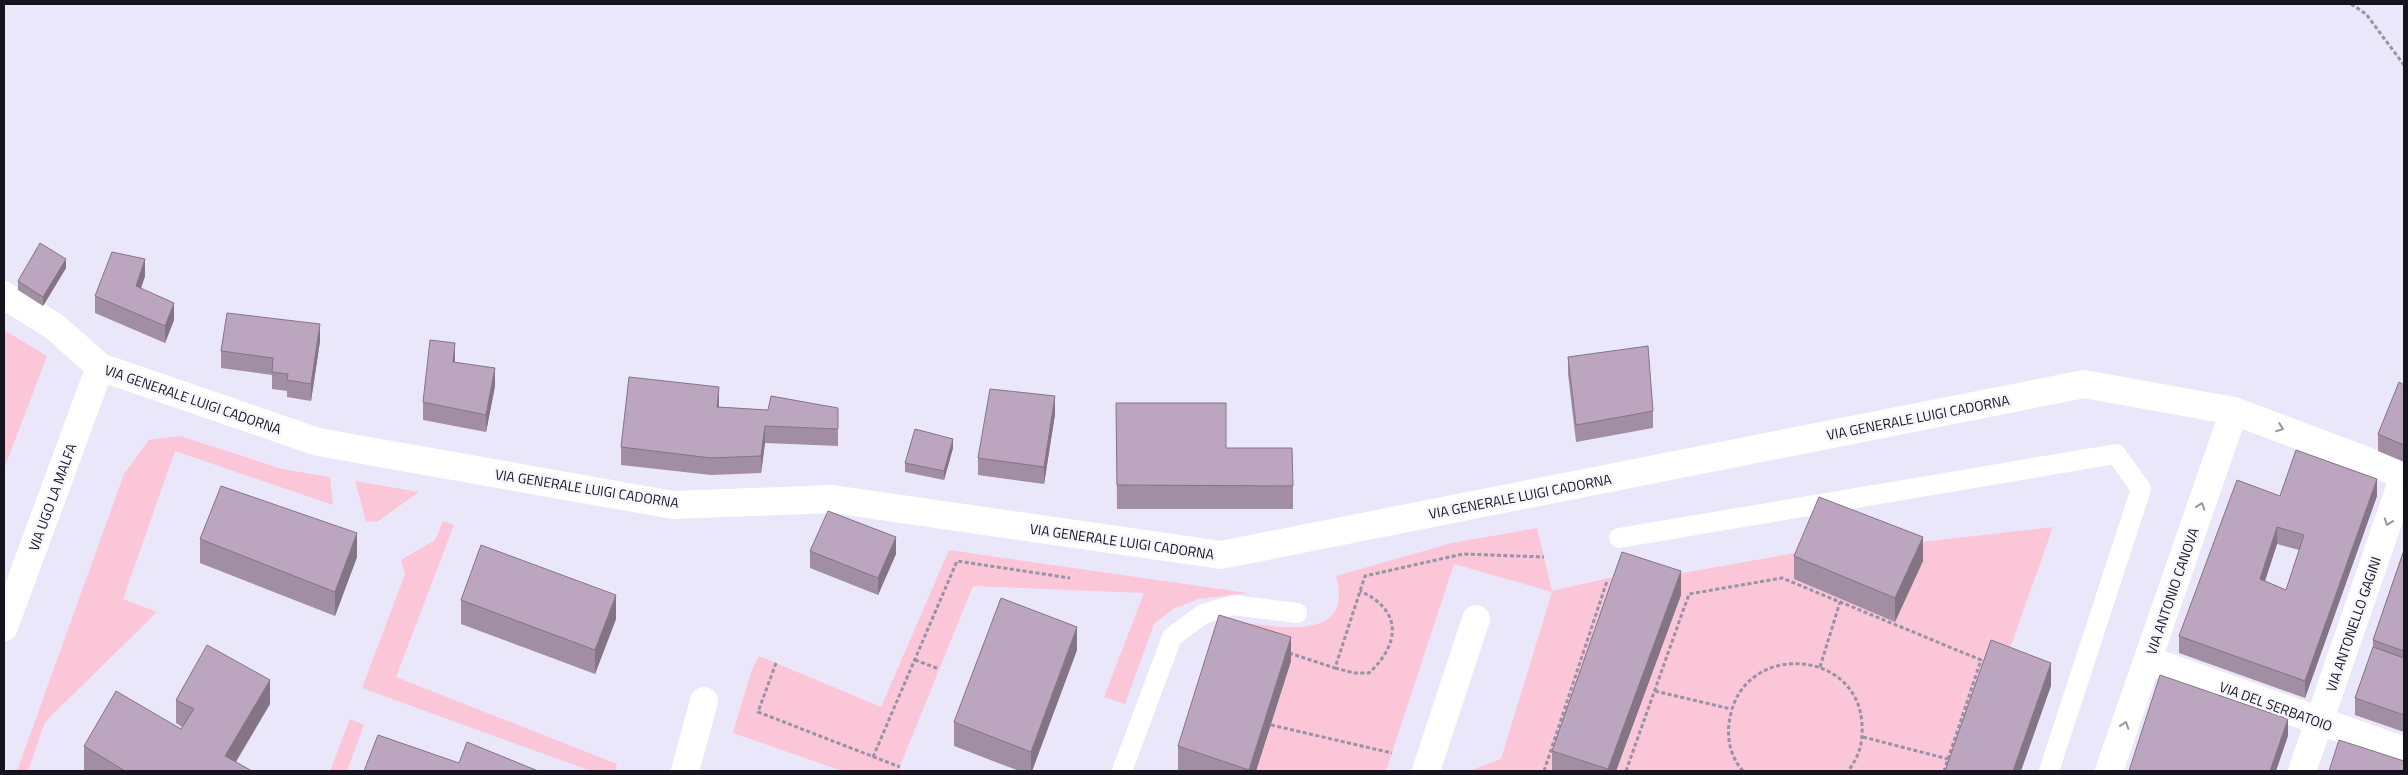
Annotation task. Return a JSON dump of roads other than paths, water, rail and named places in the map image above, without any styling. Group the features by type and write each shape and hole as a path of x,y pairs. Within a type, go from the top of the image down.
{"street":[{"name":"VIA GENERALE LUIGI CADORNA","path":"4,295 55,326 100,367 318,442 673,504 832,499 1221,555 2084,384 2234,411 2404,476"},
{"name":"VIA UGO LA MALFA","path":"4,627 100,367"},
{"name":"VIA ANTONIO CANOVA","path":"2109,771 2234,411"},
{"name":"VIA ANTONELLO GAGINI","path":"2302,771 2404,476"},
{"path":"1426,771 1476,619"},
{"name":"VIA DEL SERBATOIO","path":"2148,660 2404,751"},
{"path":"684,771 704,701"}],"lane":[{"path":"1619,538 2116,454 2141,489 2048,771"},
{"path":"1122,771 1172,638 1203,614 1233,605 1297,613"}]}
